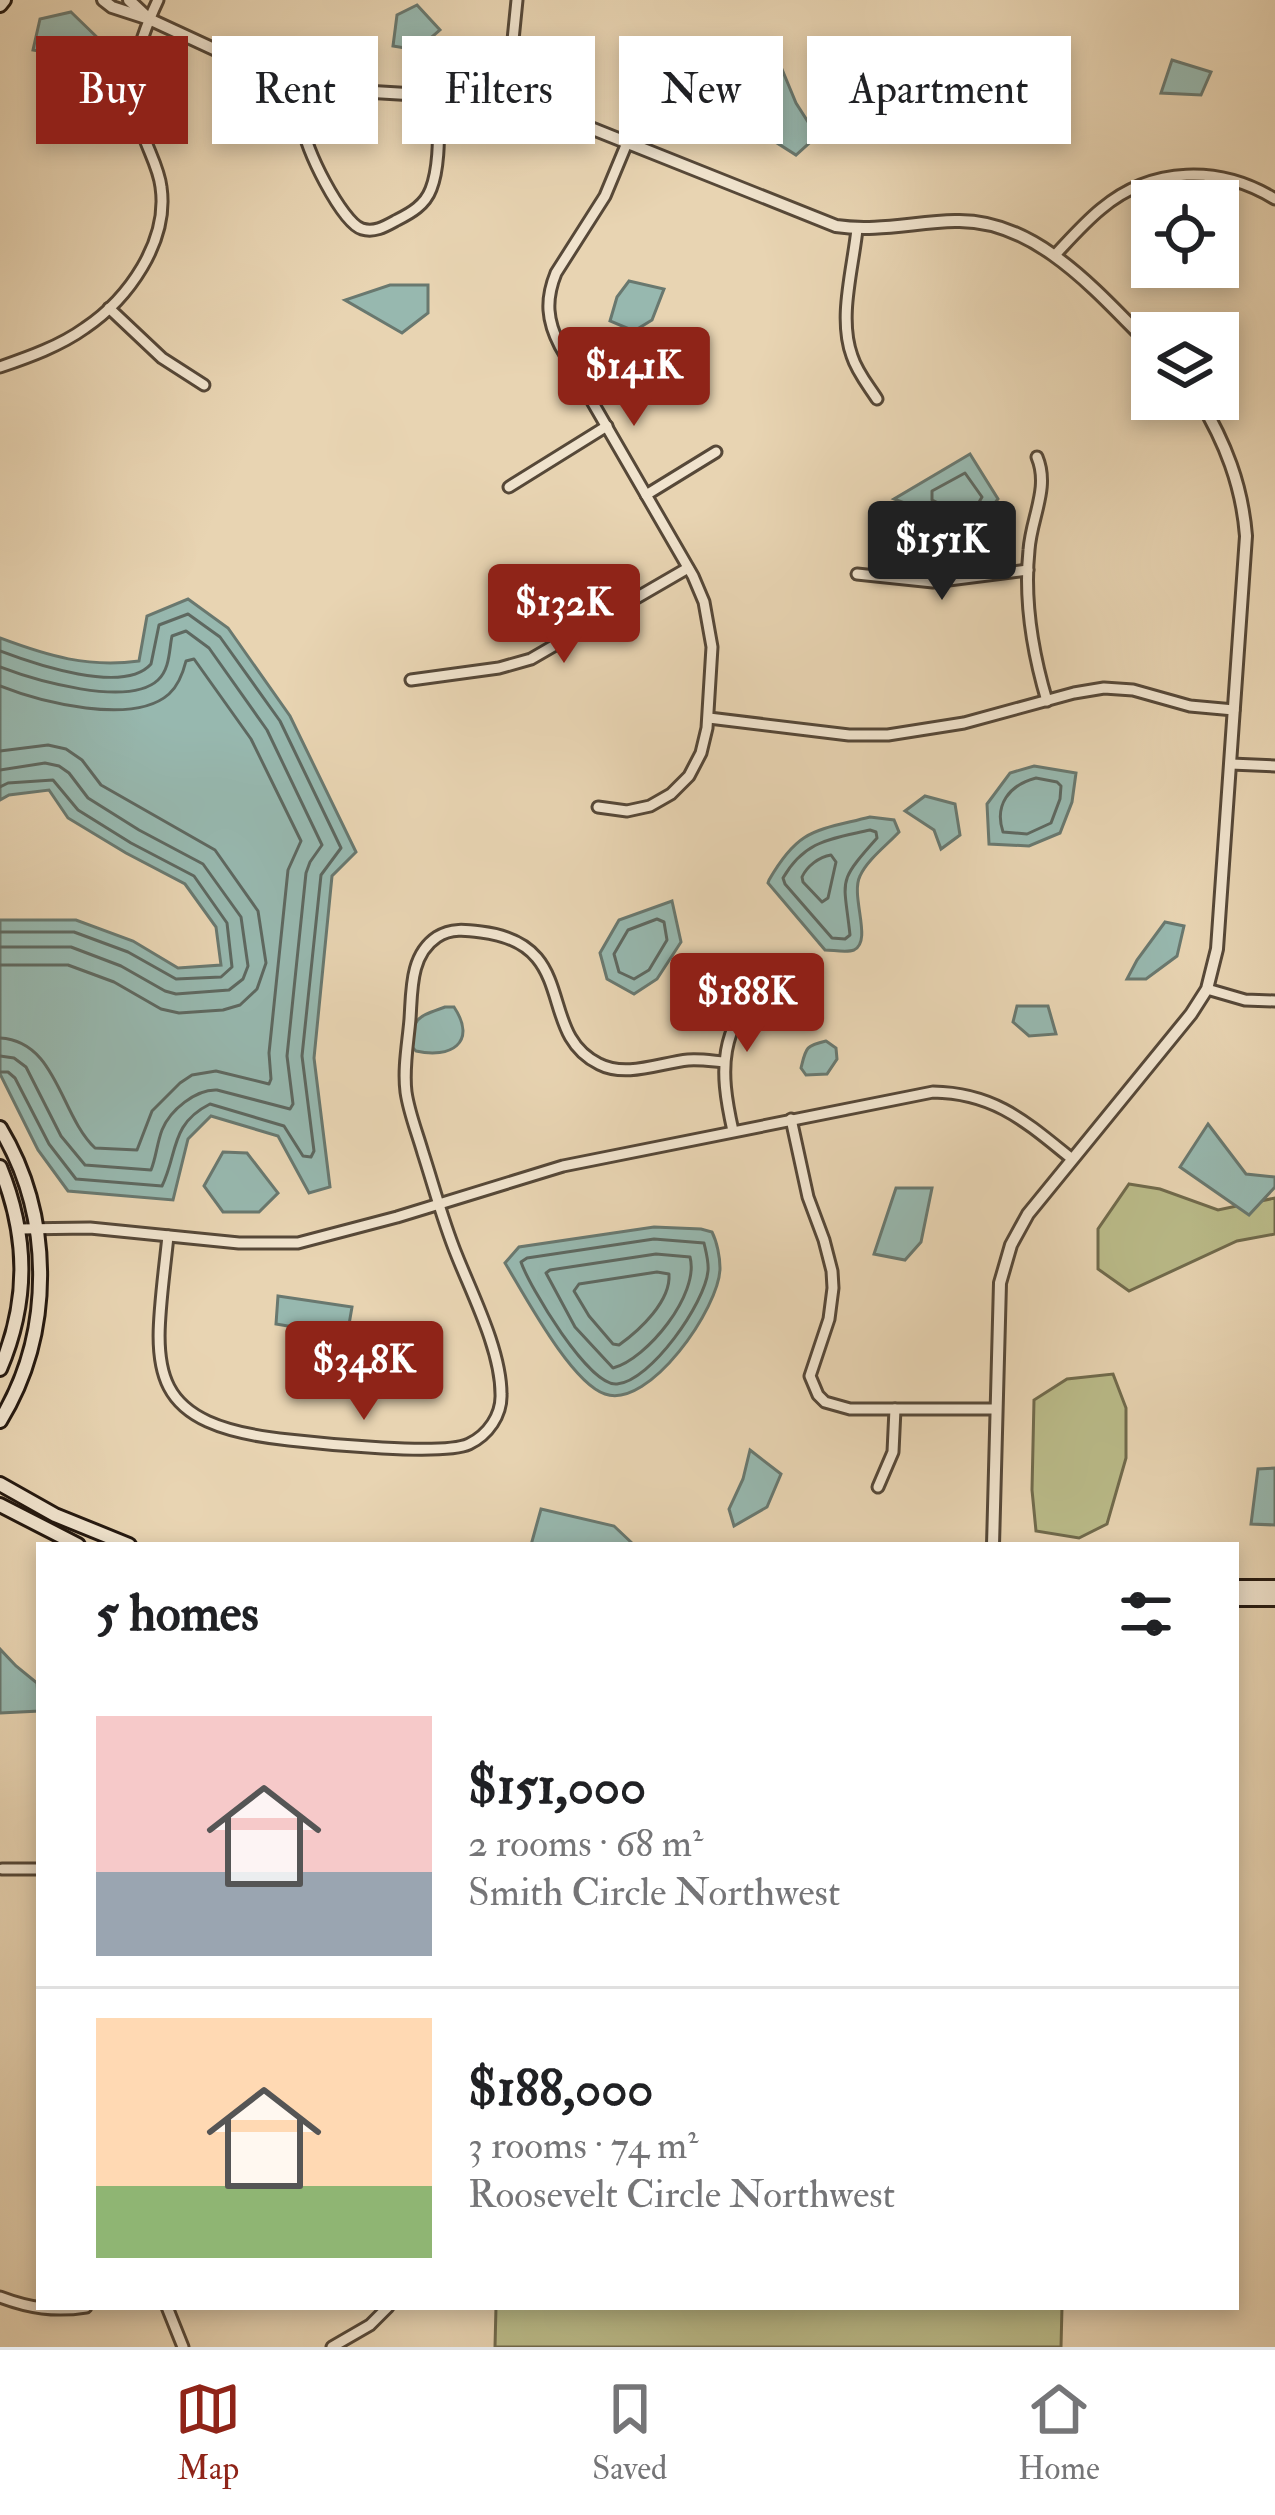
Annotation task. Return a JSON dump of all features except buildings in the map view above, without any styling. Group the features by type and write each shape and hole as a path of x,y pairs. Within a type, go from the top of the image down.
{"main road":[{"path":"0,1128 28,1186 38,1227 40,1303 20,1385 0,1421"},
{"path":"0,1167 19,1229 23,1263 20,1304 0,1369"},
{"path":"0,1484 80,1527 121,1542"},
{"path":"0,1505 72,1542"},
{"path":"1239,1587 1275,1588"},
{"path":"1239,1599 1275,1599"}],"street":[{"path":"104,0 212,49"},
{"path":"129,0 149,19"},
{"path":"0,367 72,336 109,308 147,258 157,234 162,188 141,127 135,58 158,0"},
{"path":"513,36 517,0"},
{"path":"308,144 342,212 365,230 384,228 426,199 435,178 437,144"},
{"path":"598,807 627,811 650,806 670,794 696,764 709,718 712,661 704,602 688,568 552,330 548,302 556,273 605,196 627,144"},
{"path":"629,144 836,226 857,229 957,220 1013,231 1055,255 1131,326"},
{"path":"1055,255 1098,211 1153,179 1197,173 1220,176 1275,199"},
{"path":"857,229 848,340 856,367 878,399"},
{"path":"109,308 162,358 205,385"},
{"path":"993,1542 998,1304 1010,1244 1028,1214 1191,1014 1207,989 1217,949 1245,520 1230,457 1210,420"},
{"path":"508,487 607,426"},
{"path":"646,495 716,452"},
{"path":"1037,457 1043,483 1028,570 1036,658 1047,700"},
{"path":"411,680 530,659 688,568"},
{"path":"856,574 933,582 1028,570"},
{"path":"709,718 888,735 974,721 1090,690 1120,688 1190,706 1234,710"},
{"path":"1231,764 1275,766"},
{"path":"168,1236 158,1354 163,1377 184,1407 217,1426 262,1437 457,1449 485,1434 502,1396 490,1345 411,1115 405,1079 416,963 426,947 440,935 466,930 523,944 544,965 575,1043 600,1065 623,1070 694,1059 724,1062"},
{"path":"733,1131 724,1082 726,1046 762,978"},
{"path":"1207,989 1245,1000 1275,1001"},
{"path":"19,1229 90,1228 268,1245 298,1243 563,1166 933,1092 967,1094 1009,1111 1072,1159"},
{"path":"790,1119 808,1198 832,1271 825,1333 810,1376 818,1395 836,1407 996,1408"},
{"path":"878,1487 893,1452 895,1409"},
{"path":"2,1869 36,1869"},
{"path":"0,2296 36,2308"},
{"path":"167,2310 183,2347"},
{"path":"332,2347 370,2325 385,2310"}],"green space":[{"path":"1129,1184 1160,1189 1218,1210 1275,1198 1275,1234 1237,1241 1129,1291 1098,1269 1098,1229"},
{"path":"1113,1374 1126,1408 1126,1458 1107,1524 1079,1538 1036,1531 1034,1400 1067,1379"},
{"path":"496,2310 1062,2310 1061,2347 495,2347"}],"water":[{"path":"417,5 440,30 433,36 402,36 402,48 393,46 397,15"},
{"path":"71,12 96,36 36,36 40,19"},
{"path":"1172,60 1211,72 1201,95 1161,93"},
{"path":"783,72 807,120 808,144 796,155 779,144 783,144"},
{"path":"629,281 664,289 652,320 634,331 610,321 617,297"},
{"path":"390,285 428,285 428,313 402,333 345,300"},
{"path":"970,454 998,499 979,523 944,518 894,499"},
{"path":"188,599 228,628 290,716 356,852 332,876 314,1058 330,1187 309,1193 278,1136 211,1116 188,1139 173,1200 68,1191 38,1150 0,1074 0,920 76,920 133,941 178,968 221,965 216,927 185,884 68,818 49,790 0,800 0,638 68,659 139,661 147,616"},
{"path":"1034,766 1076,773 1072,802 1060,833 1029,846 989,844 987,804 1010,773"},
{"path":"925,796 955,804 960,835 941,849 934,830 905,811"},
{"path":"870,817 894,820 899,832 860,876 859,945 851,951 825,950 769,880 790,850 810,834"},
{"path":"672,901 681,942 657,979 634,994 607,979 600,953 619,920"},
{"path":"1165,922 1184,926 1177,956 1146,979 1127,979 1137,960"},
{"path":"1017,1006 1048,1006 1056,1034 1029,1036 1013,1022"},
{"path":"454,1007 461,1020 457,1046 440,1053 416,1051 410,1045 416,1023"},
{"path":"826,1041 836,1048 837,1059 827,1074 806,1075 801,1068 806,1052"},
{"path":"1208,1124 1246,1174 1275,1177 1275,1187 1249,1215 1180,1167"},
{"path":"223,1152 247,1153 278,1193 259,1212 223,1212 204,1186"},
{"path":"896,1188 932,1188 921,1242 905,1260 874,1254"},
{"path":"654,1227 712,1232 720,1268 717,1285 695,1329 661,1371 623,1395 605,1394 563,1356 505,1263 519,1247"},
{"path":"278,1296 352,1307 347,1336 276,1324"},
{"path":"750,1450 781,1474 767,1507 734,1526 729,1509"},
{"path":"1275,1468 1275,1525 1251,1524 1258,1469"},
{"path":"541,1509 614,1526 631,1542 532,1542"},
{"path":"0,1649 36,1682 36,1711 0,1713"}]}
